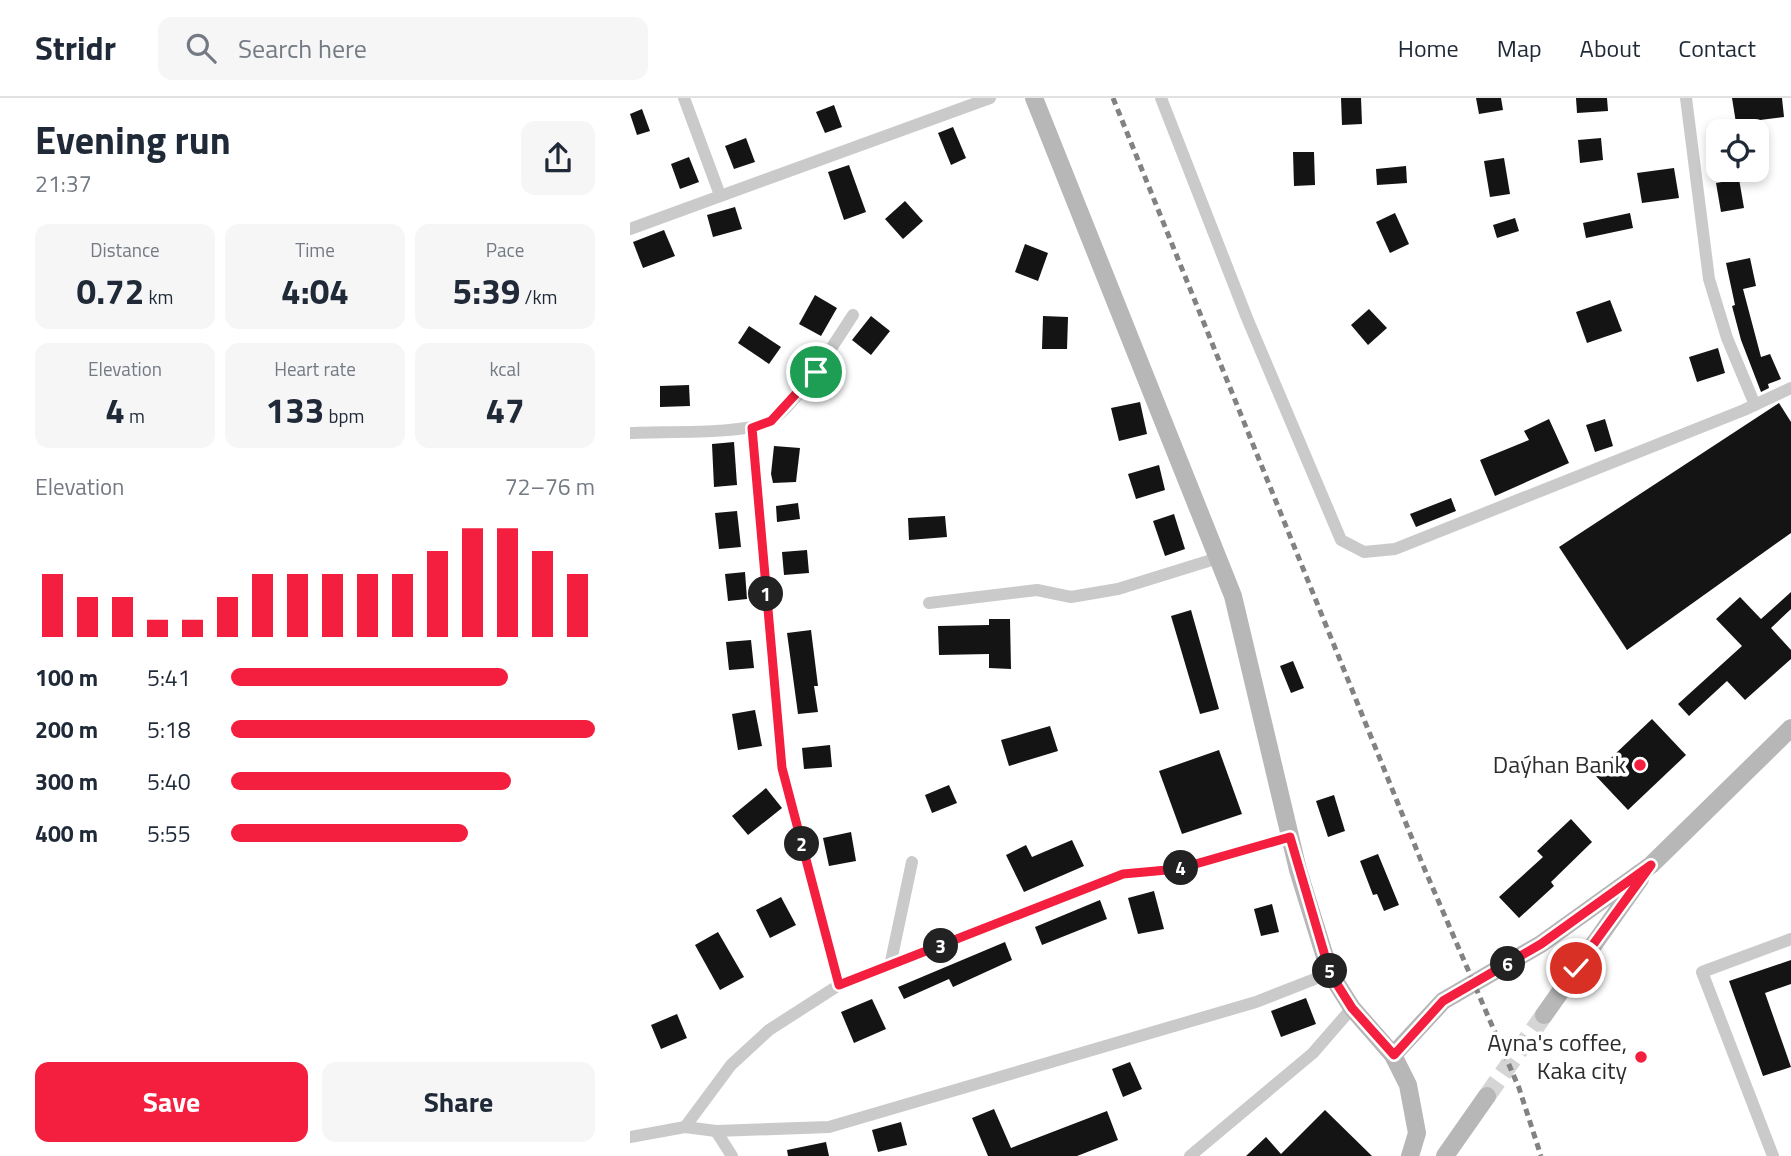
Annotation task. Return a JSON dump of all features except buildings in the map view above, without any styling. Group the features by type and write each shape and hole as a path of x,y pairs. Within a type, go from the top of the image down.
{"street":[{"path":"684,98 720,195"},
{"path":"630,229 990,98"},
{"path":"1034,98 1233,596 1290,837 1330,973 1352,1008 1394,1055 1408,1086 1417,1133 1410,1156"},
{"path":"1161,98 1247,318 1341,540 1364,552 1395,549 1755,405 1791,388"},
{"path":"1686,98 1709,279 1727,338 1755,405"},
{"path":"630,433 752,428 771,421 808,380 853,315"},
{"path":"752,428 782,768 839,985"},
{"path":"929,603 1037,590 1072,597 1118,589 1218,558"},
{"path":"1394,1055 1443,1001 1541,944 1651,865 1791,728"},
{"path":"685,1127 730,1065 769,1030 839,985 1123,874 1178,869 1290,837"},
{"path":"890,966 912,862"},
{"path":"1544,1015 1651,865"},
{"path":"1773,1156 1702,972 1791,939"},
{"path":"630,1137 685,1127 716,1131 829,1127 1256,1002 1330,973"},
{"path":"1190,1156 1313,1053 1352,1008"},
{"path":"1444,1156 1487,1096"},
{"path":"716,1131 732,1156"}],"tunnel":[{"path":"1487,1096 1544,1015"}],"railway":[{"path":"1113,98 1422,863 1519,1088 1541,1156"}],"place":[{"name":"Daýhan Bank","path":"1640,765"},
{"name":"Ayna's coffee, Kaka city","path":"1641,1057"}],"route":[{"path":"816,372 771,421 752,428 782,768 839,985 1123,874 1178,869 1290,837 1330,973 1352,1008 1394,1055 1443,1001 1541,944 1651,865 1576,968"}]}
